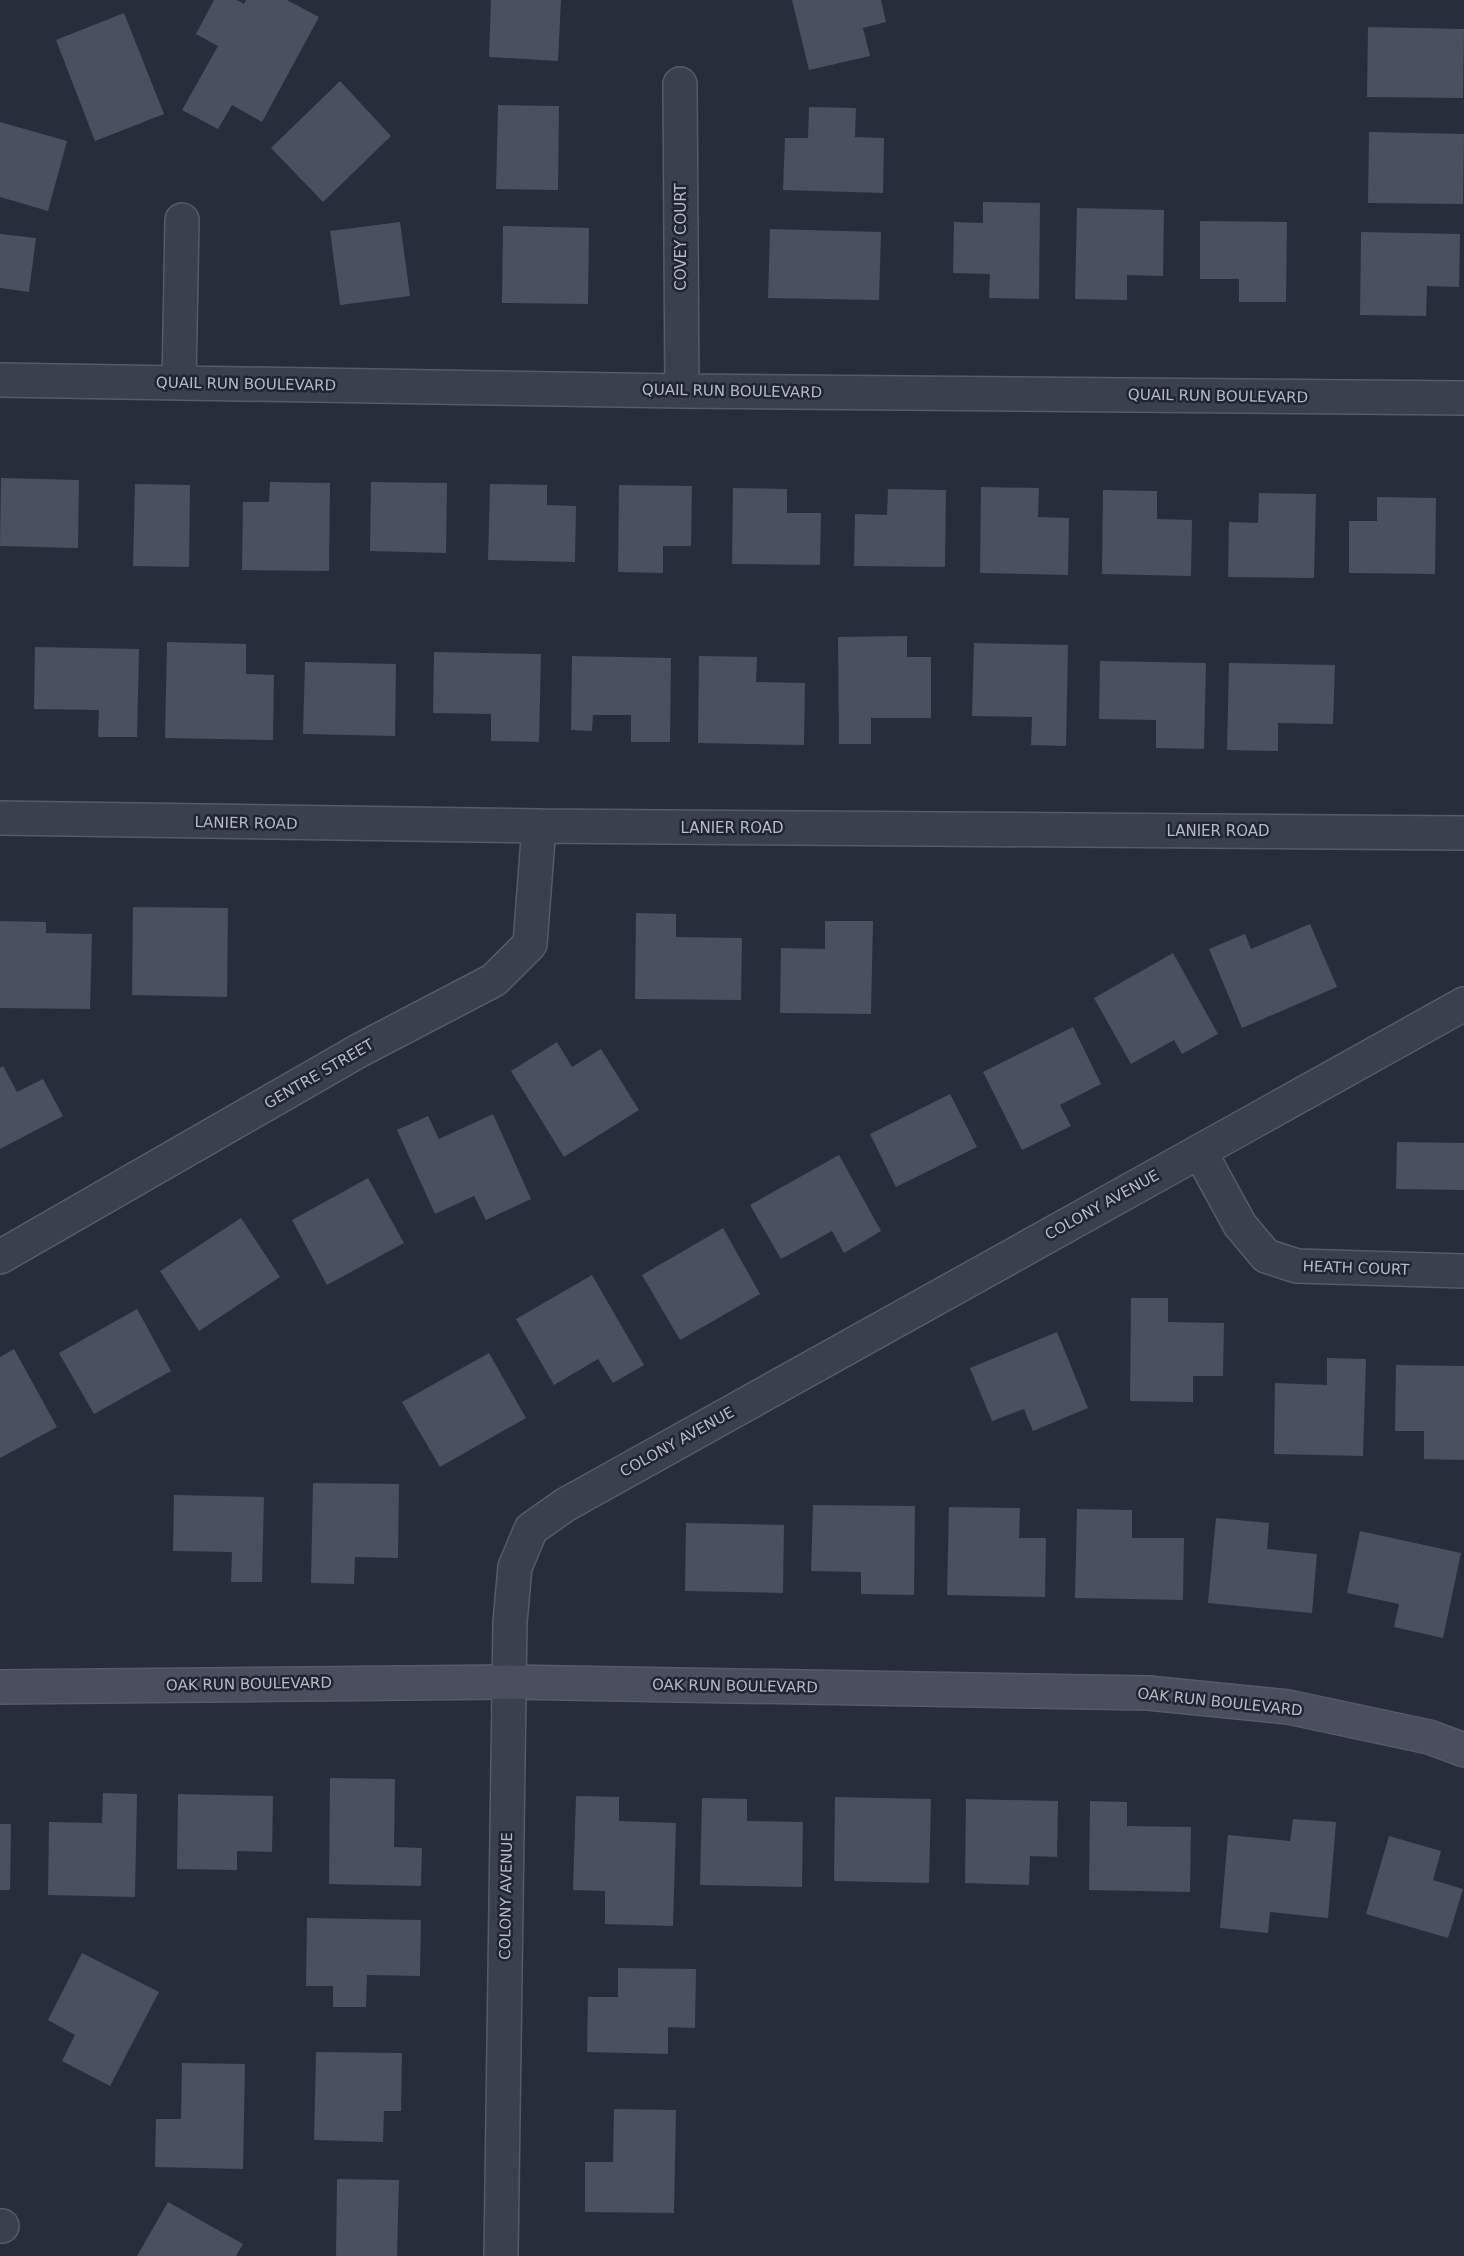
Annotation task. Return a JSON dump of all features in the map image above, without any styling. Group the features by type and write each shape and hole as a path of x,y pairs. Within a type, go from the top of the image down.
{"street":[{"name":"COVEY COURT","path":"680,84 682,391"},
{"path":"179,383 182,220"},
{"name":"QUAIL RUN BOULEVARD","path":"0,380 682,391 1464,398"},
{"name":"LANIER ROAD","path":"0,818 538,826 1464,833"},
{"name":"GENTRE STREET","path":"0,1257 360,1050 494,980 530,944 538,826"},
{"name":"COLONY AVENUE","path":"501,2256 510,1622 515,1567 531,1529 565,1505 1464,1004"},
{"name":"HEATH COURT","path":"1200,1152 1240,1225 1266,1256 1297,1266 1464,1271"},
{"name":"OAK RUN BOULEVARD","path":"0,1687 508,1682 1148,1693 1288,1707 1429,1737 1464,1750"}],"building":[{"path":"214,0 237,0 244,4 246,0 287,0 319,17 262,122 232,105 218,129 182,110 218,46 196,34"},
{"path":"491,0 561,0 558,61 489,57"},
{"path":"792,0 881,0 886,22 863,28 870,56 809,70"},
{"path":"124,13 164,114 95,141 56,40"},
{"path":"1368,27 1464,29 1463,98 1367,97"},
{"path":"340,81 391,136 323,202 271,148"},
{"path":"498,105 559,106 558,190 496,189"},
{"path":"809,107 856,108 855,137 884,138 883,193 783,190 785,138 808,138"},
{"path":"0,122 67,141 48,211 0,197"},
{"path":"1369,132 1464,134 1463,204 1368,203"},
{"path":"983,202 1040,203 1039,299 989,298 990,274 953,273 954,222 983,223"},
{"path":"1077,208 1164,210 1163,276 1127,275 1127,300 1075,299"},
{"path":"1200,221 1287,222 1286,302 1239,302 1239,279 1200,279"},
{"path":"400,222 410,296 340,305 330,231"},
{"path":"503,226 589,228 588,304 502,303"},
{"path":"770,229 881,232 879,300 768,298"},
{"path":"1361,232 1460,234 1459,287 1427,286 1426,316 1360,315"},
{"path":"0,234 36,238 29,292 0,288"},
{"path":"1,478 79,480 78,548 0,546"},
{"path":"270,482 330,483 329,571 242,570 243,502 269,502"},
{"path":"371,482 447,483 446,553 370,551"},
{"path":"135,484 190,485 189,567 133,566"},
{"path":"490,484 547,485 547,505 576,506 575,562 488,560"},
{"path":"619,485 692,486 691,546 663,546 663,573 618,572"},
{"path":"981,487 1039,488 1038,517 1069,518 1068,575 980,573"},
{"path":"733,488 787,489 787,513 821,513 820,565 732,564"},
{"path":"888,489 946,490 945,567 854,566 855,514 887,515"},
{"path":"1103,490 1157,491 1157,519 1192,520 1191,576 1102,574"},
{"path":"1259,493 1316,494 1314,578 1228,577 1229,522 1258,523"},
{"path":"1377,497 1436,498 1435,574 1349,573 1349,521 1377,521"},
{"path":"907,636 907,657 931,657 931,718 871,718 871,744 839,744 838,637"},
{"path":"167,642 246,644 246,674 274,675 273,740 165,738"},
{"path":"974,643 1068,645 1066,746 1031,745 1032,717 972,716"},
{"path":"35,647 139,649 137,737 98,737 99,710 34,709"},
{"path":"434,652 541,654 539,742 491,741 491,714 433,713"},
{"path":"572,656 671,658 670,742 631,742 631,715 593,715 592,731 571,730"},
{"path":"699,656 757,657 756,682 805,683 804,745 698,743"},
{"path":"1100,661 1206,663 1204,749 1156,748 1156,720 1099,719"},
{"path":"305,662 396,664 395,736 303,734"},
{"path":"1229,663 1335,665 1333,724 1278,723 1278,751 1227,750"},
{"path":"133,907 228,908 227,997 132,995"},
{"path":"636,913 676,914 676,937 742,938 741,1000 635,999"},
{"path":"0,921 46,922 46,933 92,934 90,1009 0,1008"},
{"path":"825,921 873,921 871,1014 780,1013 781,948 825,949"},
{"path":"1310,924 1337,987 1242,1028 1209,949 1245,934 1251,949"},
{"path":"1173,953 1218,1034 1182,1054 1174,1040 1131,1064 1094,998"},
{"path":"1073,1027 1101,1084 1060,1105 1071,1126 1022,1150 983,1072"},
{"path":"557,1042 572,1067 601,1049 639,1110 564,1157 511,1071"},
{"path":"3,1066 17,1092 43,1079 63,1116 0,1149 0,1068"},
{"path":"950,1094 977,1147 896,1187 870,1134"},
{"path":"493,1114 531,1199 486,1220 474,1196 435,1214 397,1130 428,1116 439,1139"},
{"path":"1397,1142 1464,1143 1464,1190 1396,1189"},
{"path":"839,1155 881,1231 844,1253 832,1231 781,1259 750,1205"},
{"path":"368,1178 404,1243 327,1285 292,1220"},
{"path":"241,1218 280,1277 199,1331 160,1271"},
{"path":"723,1228 760,1294 680,1340 642,1275"},
{"path":"592,1275 644,1365 613,1383 598,1359 554,1385 516,1319"},
{"path":"1131,1298 1168,1298 1168,1322 1224,1323 1223,1376 1193,1376 1193,1402 1130,1401"},
{"path":"137,1309 171,1371 94,1414 59,1353"},
{"path":"1057,1332 1088,1408 1033,1431 1024,1409 992,1421 970,1368"},
{"path":"14,1349 57,1427 0,1458 0,1357"},
{"path":"489,1353 526,1418 440,1467 402,1402"},
{"path":"1327,1358 1366,1359 1363,1456 1274,1454 1275,1383 1327,1385"},
{"path":"1396,1365 1464,1366 1464,1460 1424,1459 1424,1431 1395,1431"},
{"path":"313,1483 399,1484 398,1558 355,1557 354,1584 311,1583"},
{"path":"174,1495 264,1497 262,1582 231,1582 232,1552 173,1551"},
{"path":"813,1505 915,1506 914,1595 861,1594 861,1572 811,1571"},
{"path":"949,1507 1020,1508 1019,1538 1046,1538 1045,1597 947,1595"},
{"path":"1077,1509 1132,1510 1132,1538 1184,1538 1183,1600 1075,1598"},
{"path":"1216,1518 1269,1523 1267,1549 1317,1554 1312,1613 1208,1603"},
{"path":"686,1523 784,1525 783,1593 685,1591"},
{"path":"1360,1531 1461,1553 1443,1638 1394,1627 1399,1604 1347,1593"},
{"path":"330,1778 395,1779 394,1847 422,1848 421,1886 329,1884"},
{"path":"103,1793 137,1794 135,1897 48,1895 49,1822 102,1823"},
{"path":"178,1794 273,1796 272,1852 237,1851 237,1870 177,1869"},
{"path":"576,1796 619,1797 619,1821 676,1823 673,1926 605,1924 605,1891 573,1890"},
{"path":"835,1797 931,1799 929,1883 834,1881"},
{"path":"702,1798 747,1799 747,1821 803,1822 802,1887 700,1885"},
{"path":"966,1799 1058,1801 1057,1857 1030,1856 1029,1885 965,1883"},
{"path":"1090,1801 1127,1802 1127,1826 1191,1827 1190,1892 1089,1890"},
{"path":"1293,1819 1336,1822 1328,1918 1270,1912 1268,1933 1220,1928 1228,1835 1290,1841"},
{"path":"0,1824 11,1824 10,1890 0,1890"},
{"path":"1389,1836 1441,1851 1433,1880 1463,1889 1448,1938 1366,1914"},
{"path":"307,1918 421,1920 420,1976 367,1975 366,2007 333,2007 333,1986 306,1986"},
{"path":"82,1953 159,1992 110,2086 62,2061 75,2035 48,2020"},
{"path":"618,1968 696,1969 695,2028 668,2027 668,2054 587,2052 588,1997 618,1997"},
{"path":"316,2052 402,2053 401,2111 384,2111 383,2142 314,2140"},
{"path":"182,2063 245,2064 243,2169 155,2167 156,2119 181,2119"},
{"path":"614,2109 676,2110 674,2213 585,2212 585,2162 613,2162"},
{"path":"337,2179 399,2180 397,2256 336,2256"},
{"path":"168,2202 243,2244 236,2256 137,2256"}]}
